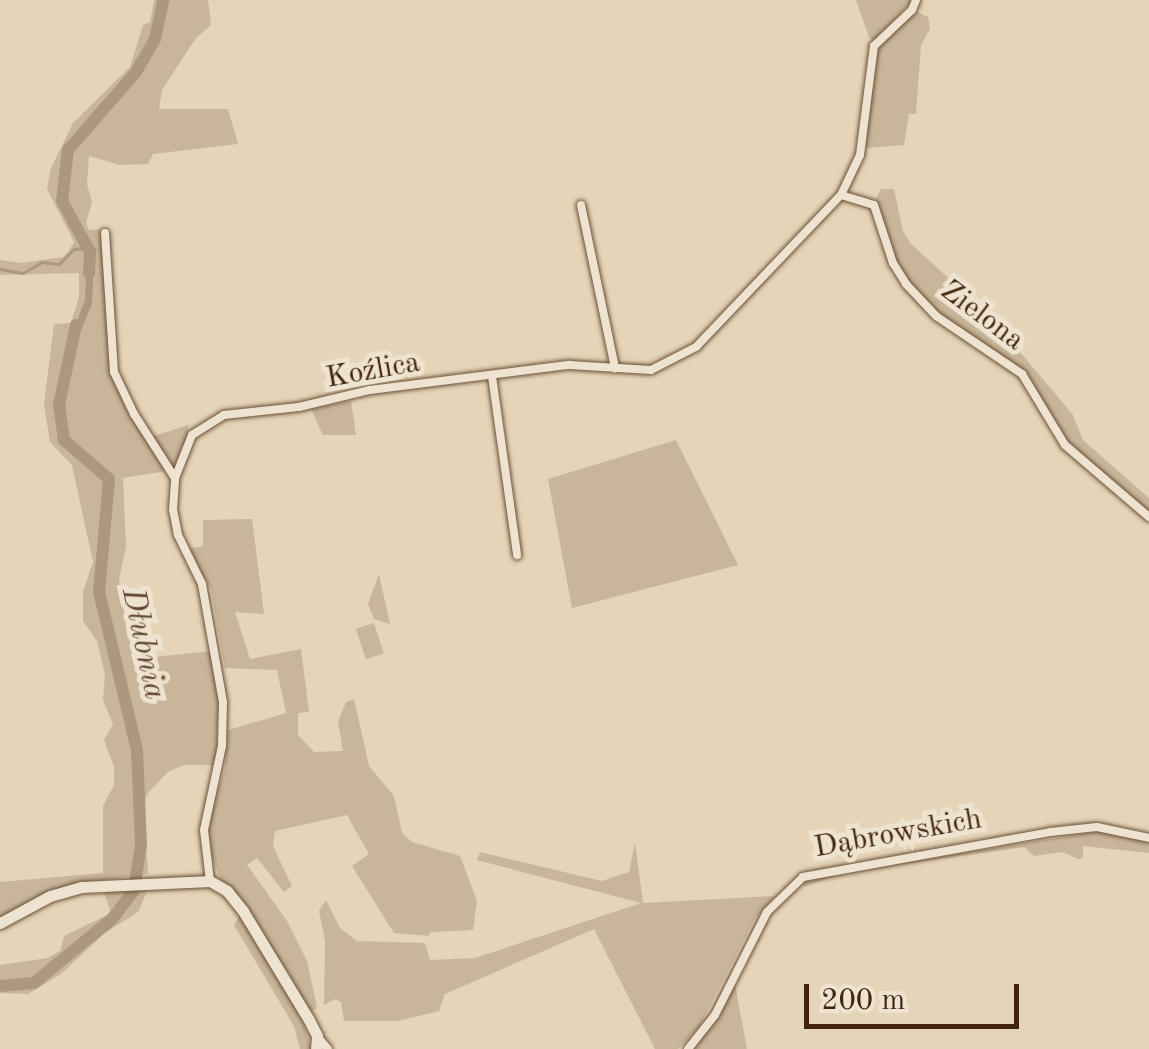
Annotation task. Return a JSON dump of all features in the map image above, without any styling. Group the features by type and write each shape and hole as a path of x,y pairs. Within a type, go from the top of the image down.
{"street":[{"name":"Koźlica","path":"175,478 192,434 224,415 298,407 370,390 569,364 651,370 696,347 841,194 860,155 874,46 912,10 916,0"},
{"name":"Zielona","path":"841,194 874,205 893,264 906,284 936,316 1022,374 1066,444 1149,517"},
{"path":"580,206 614,368"},
{"path":"104,233 114,372 134,414 175,478 178,535 202,584 223,702 222,746 204,830 210,881"},
{"path":"492,376 517,555"},
{"name":"Dąbrowskich","path":"688,1049 714,1015 767,912 802,877 1050,832 1097,828 1149,838"},
{"path":"0,923 63,892 148,881 210,881 226,891 243,911 317,1043 328,1049"}],"shaded area":[{"path":"154,0 208,0 211,25 196,38 162,90 159,109 228,109 238,144 153,154 148,164 120,165 89,156 87,184 92,202 86,223 89,230 101,229 111,373 133,420 167,471 123,478 126,547 119,579 127,634 137,659 211,651 219,696 216,765 184,765 168,772 148,793 143,805 148,874 83,883 0,917 0,882 103,873 103,806 114,785 114,767 104,740 113,724 103,700 105,675 97,641 83,621 83,592 93,562 72,465 50,442 44,404 54,324 71,323 79,297 79,273 0,275 0,260 21,263 63,257 74,242 47,189 51,168 73,123 130,67 143,25 150,22"},
{"path":"856,0 912,0 875,41 869,37"},
{"path":"915,11 928,17 930,29 921,45 916,114 909,114 904,145 866,148 872,69 879,45"},
{"path":"881,189 894,189 903,231 910,243 989,315 1073,415 1083,440 1149,498 1149,513 1066,441 1025,369 1021,371 943,318 909,285 892,255 874,203"},
{"path":"87,257 94,258 92,304 77,340 69,342 85,300"},
{"path":"351,401 356,435 323,435 311,409"},
{"path":"188,425 188,435 173,469 151,437"},
{"path":"676,440 738,565 572,608 548,479"},
{"path":"252,519 264,614 235,612 250,659 301,649 309,712 298,713 298,735 314,752 343,751 338,722 346,702 354,699 369,766 394,796 402,833 412,842 460,856 477,901 473,930 431,932 428,936 394,933 352,866 369,854 347,815 275,831 273,846 292,886 284,892 257,858 247,865 287,921 307,961 317,1007 311,1013 244,905 221,881 211,854 208,822 224,772 228,730 286,713 277,670 225,668 211,589 188,549 203,546 203,520"},
{"path":"379,574 390,624 374,619 368,604"},
{"path":"374,623 384,653 366,659 356,629"},
{"path":"1100,831 1149,842 1149,853 1083,846 1083,858 1078,859 1063,852 1034,856 1024,847 843,873 805,887 803,883 813,877"},
{"path":"635,843 643,903 775,896 754,920 699,1027 678,1049 655,1049 594,929 445,994 439,1011 398,1021 344,1021 341,1002 335,999 324,1005 325,941 319,911 326,900 340,928 357,941 425,943 430,960 475,958 641,903 477,860 480,852 602,881 629,872"},
{"path":"148,888 139,911 104,934 61,974 28,994 0,993 0,965 48,958 60,951 64,936 107,915 110,910 104,892"},
{"path":"240,915 302,1016 311,1049 300,1049 294,1026 234,925"},
{"path":"735,984 747,1049 694,1049 714,1022"}],"waterway":[{"name":"Dłubnia","path":"89,273 90,252 62,201 68,150 136,72 155,39 163,0"},
{"path":"0,269 23,273 42,262 59,264 74,249 87,248"},
{"name":"Dłubnia","path":"0,986 34,983 113,918 134,890 141,845 137,750 99,592 109,479 64,440 59,405 76,325"}]}
